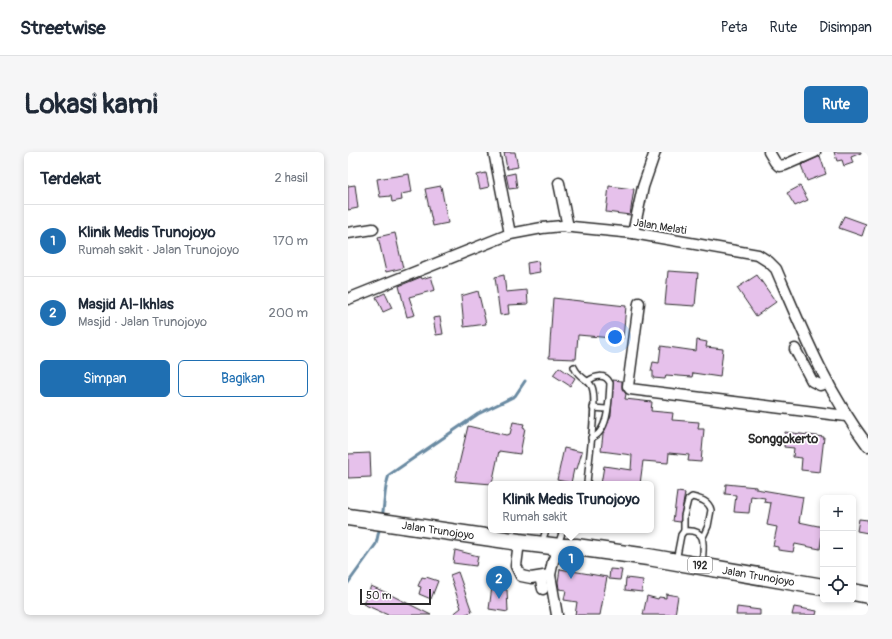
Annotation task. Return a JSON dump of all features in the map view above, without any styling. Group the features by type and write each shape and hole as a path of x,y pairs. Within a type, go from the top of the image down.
{"main road":[{"name":"Jalan Trunojoyo","path":"348,506 380,517 519,542 561,539"},
{"name":"Jalan Trunojoyo","path":"348,517 380,517 488,528"},
{"name":"Jalan Trunojoyo","path":"545,533 576,547 676,561 820,586"},
{"path":"856,593 868,595"}],"street":[{"path":"494,152 510,234"},
{"path":"634,233 643,187 655,152"},
{"path":"768,152 779,166 785,165 814,152"},
{"path":"559,183 565,226"},
{"name":"Jalan Melati","path":"348,299 510,234 542,228 565,226 634,233 743,251 758,255 769,262 776,269 816,362 846,416 868,446"},
{"path":"348,233 373,229"},
{"path":"639,303 628,386 630,390 846,416"},
{"path":"795,349 812,381 820,385 828,383"},
{"path":"543,589 545,576 553,561 561,539"},
{"path":"519,542 516,557 518,572 525,578 545,576"},
{"path":"545,576 557,615"}],"lane":[{"path":"574,367 580,377 588,381 593,390 587,481"},
{"path":"588,381 599,376 609,380 610,383 603,428 598,435 591,438"},
{"path":"593,408 606,409"},
{"path":"676,561 681,534 684,531 684,516 688,500 692,497 707,502 711,510 708,526 702,537 702,566"},
{"path":"684,531 700,533 702,537"}],"building":[{"path":"504,152 515,152 518,167 507,169"},
{"path":"834,152 861,153 851,157 853,163 844,166 842,160 837,161"},
{"path":"820,156 826,174 807,181 801,165"},
{"path":"486,173 489,187 480,189 477,175"},
{"path":"515,173 517,188 509,189 506,175"},
{"path":"409,174 412,192 401,194 402,200 392,202 391,196 380,197 377,179"},
{"path":"355,185 358,208 348,210 348,186"},
{"path":"441,186 448,223 433,226 425,189"},
{"path":"609,186 634,189 630,215 606,212"},
{"path":"800,186 808,200 795,206 787,193"},
{"path":"844,216 866,224 862,236 839,228"},
{"path":"395,233 403,268 386,272 378,237"},
{"path":"538,261 540,272 528,274 527,263"},
{"path":"668,271 698,273 695,306 665,304"},
{"path":"504,275 506,292 527,290 528,304 508,305 509,314 500,315 495,277"},
{"path":"757,275 776,302 756,316 737,288"},
{"path":"431,276 435,290 409,297 415,315 407,317 399,286 421,277 422,279"},
{"path":"478,291 486,324 464,327 461,296"},
{"path":"385,293 392,308 383,312 376,297"},
{"path":"553,298 626,306 623,339 578,335 576,359 549,358"},
{"path":"440,317 443,334 436,335 433,318"},
{"path":"697,340 707,342 706,347 723,349 720,377 693,373 692,377 666,375 665,379 653,378 653,371 651,371 653,362 659,363 661,346 696,351"},
{"path":"559,367 575,378 570,386 553,375"},
{"path":"613,380 622,381 622,389 626,394 625,399 652,402 651,411 673,413 672,420 699,422 698,429 704,429 701,462 688,461 689,455 669,453 668,463 643,461 640,481 602,481 604,466 631,470 632,455 601,451 603,434 611,415"},
{"path":"513,422 524,424 523,427 525,428 520,454 499,451 493,481 488,481 488,484 455,481 468,426 506,435 510,434"},
{"path":"785,432 824,437 820,472 801,470 802,458 793,457 794,448 784,447"},
{"path":"564,448 582,452 577,469 574,469 571,481 557,480"},
{"path":"370,453 371,477 348,478 348,454"},
{"path":"726,484 756,487 756,489 803,497 799,522 820,526 820,549 795,544 793,552 778,550 778,547 773,546 777,527 767,525 771,503 764,502 765,498 751,496 749,513 734,512 736,495 725,494"},
{"path":"677,492 685,493 680,522 673,521"},
{"path":"859,519 868,520 868,533 857,531"},
{"path":"455,550 478,556 476,566 453,563"},
{"path":"560,569 607,577 600,615 575,615 577,602 564,600 566,590 559,589 558,582"},
{"path":"610,569 622,570 620,580 609,579"},
{"path":"458,572 472,612 463,615 452,615 461,608 450,575"},
{"path":"422,577 438,581 431,599 419,594 421,587 418,586"},
{"path":"626,578 643,580 642,592 625,590"},
{"path":"371,586 431,615 388,615 363,604"},
{"path":"492,587 507,590 508,612 489,609"},
{"path":"666,594 678,596 675,615 643,615 647,596 658,599 659,597 666,598"},
{"path":"737,607 760,610 760,615 736,615"},
{"path":"794,607 817,611 816,615 792,615"}],"waterway":[{"path":"382,517 386,485 389,475 478,414 515,396 525,381"},
{"path":"348,583 376,544 380,526"}],"place":[{"name":"Klinik Medis Trunojoyo","path":"571,579"},
{"name":"Masjid Al-Ikhlas","path":"499,599"}],"district":[{"name":"Songgokerto","path":"783,438"}]}
